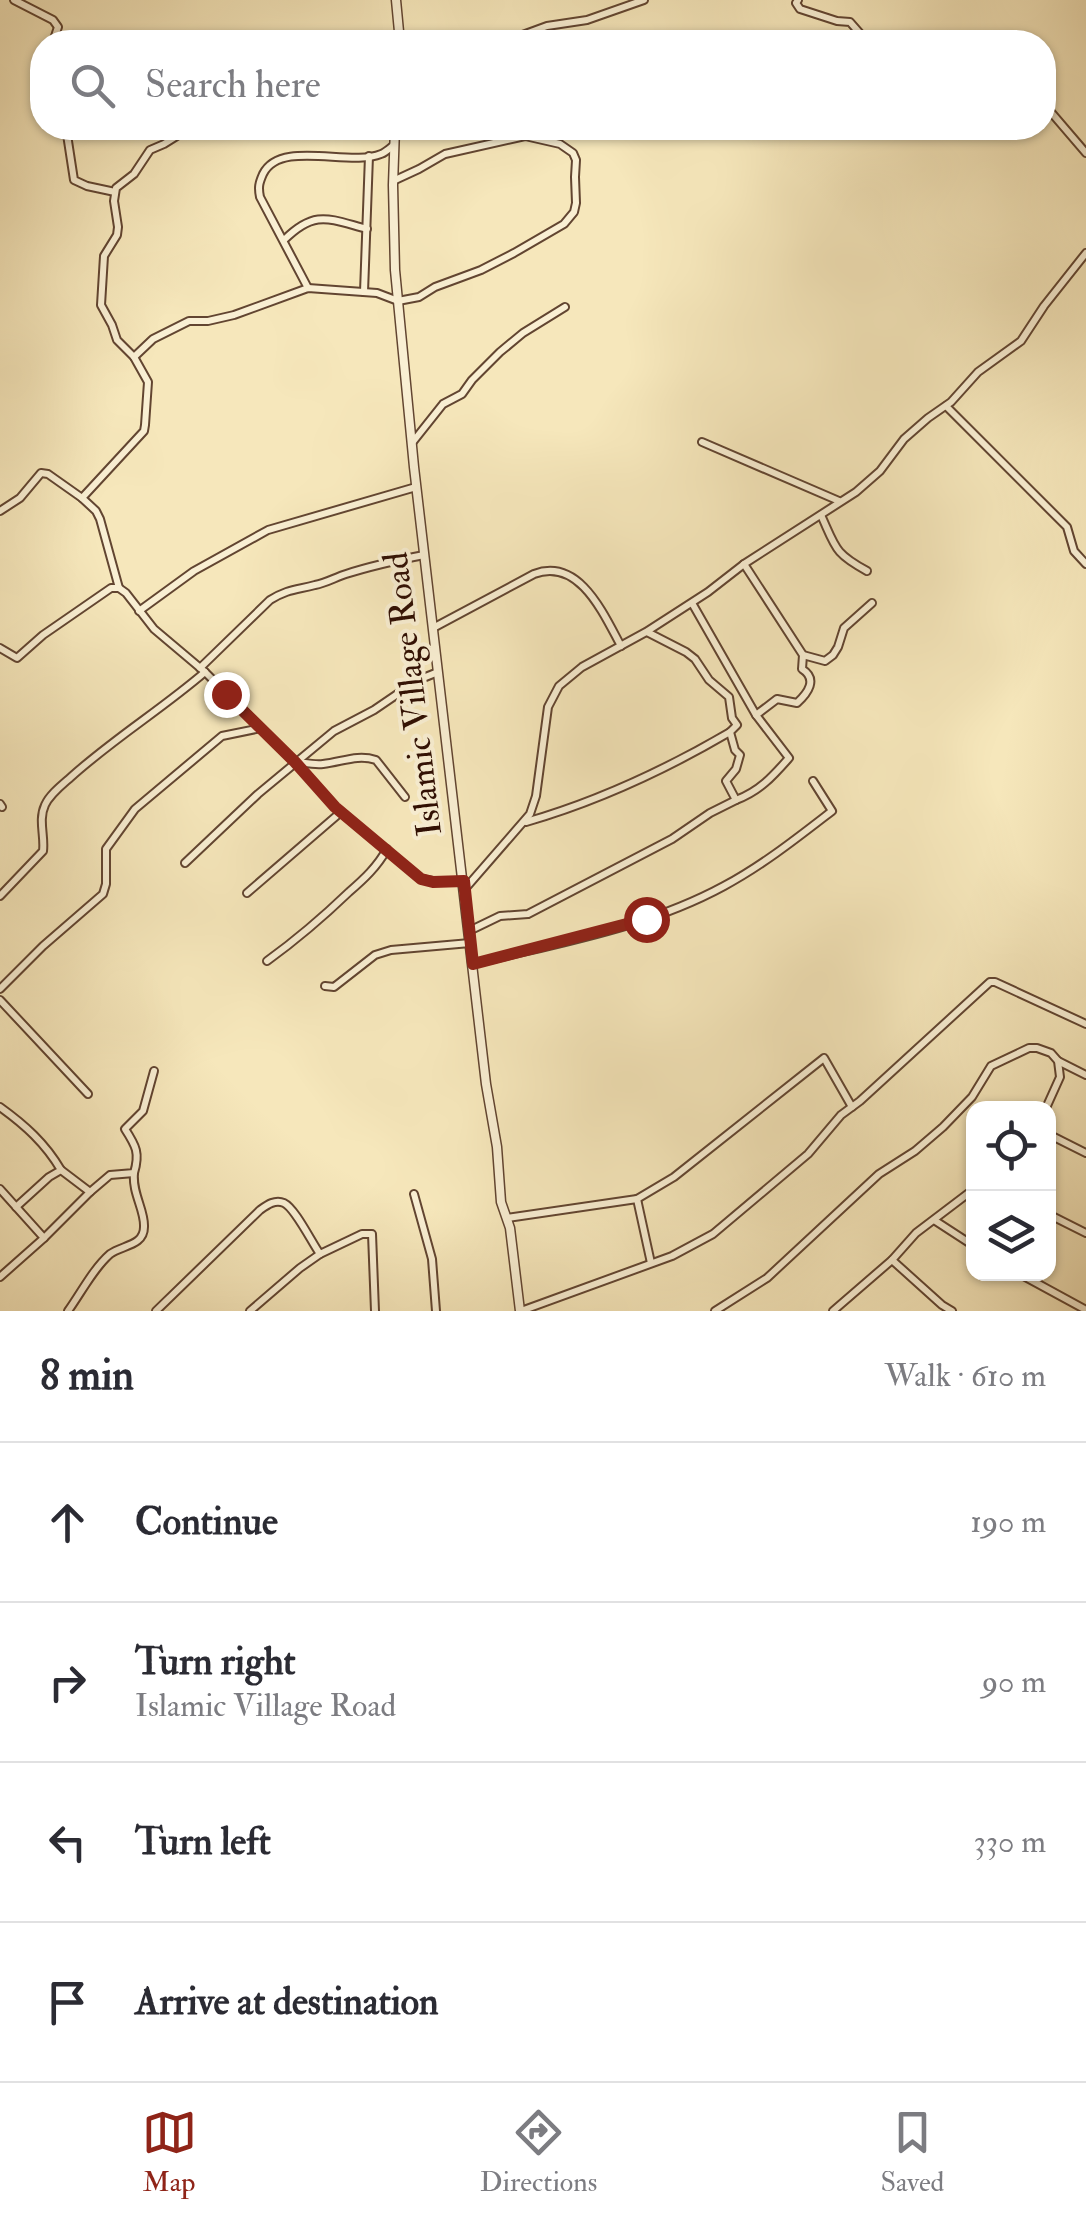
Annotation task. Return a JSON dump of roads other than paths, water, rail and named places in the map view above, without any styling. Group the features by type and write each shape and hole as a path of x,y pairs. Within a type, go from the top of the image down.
{"street":[{"path":"14,0 54,20 57,30"},
{"path":"396,0 399,30"},
{"path":"537,30 586,20 644,0"},
{"path":"798,0 800,9 850,22 857,30"},
{"path":"1056,118 1086,153"},
{"path":"68,140 74,180 116,192"},
{"path":"82,498 144,432 148,382 134,356 117,340 101,305 104,256 118,226 116,188 134,174 150,150 170,140"},
{"name":"Islamic Village Road","path":"394,140 398,301 416,487 486,1084 497,1146 500,1202 510,1228 521,1311"},
{"path":"393,181 445,154 507,140"},
{"path":"134,356 153,339 189,321 234,315 308,288 377,293 398,301 418,297 481,270 564,224 574,212 573,153 560,144 542,140"},
{"path":"308,288 258,188 267,166 274,160 292,157 382,154 394,145"},
{"path":"364,292 369,156"},
{"path":"284,240 295,228 318,218 367,229"},
{"path":"0,648 17,658 111,588 119,588 154,629 203,670 341,812 421,879 464,885 523,824 533,806 541,745 552,697 559,686 582,667 692,603 840,502 880,470 904,439 962,392 986,365 1022,341 1086,253"},
{"path":"412,444 443,404 462,394 500,352 565,306"},
{"path":"946,406 1067,527 1074,551 1086,564"},
{"path":"702,442 840,502"},
{"path":"0,511 20,498 42,473 48,474 82,498 100,519 119,588"},
{"path":"139,610 194,570 268,530 416,487"},
{"path":"821,515 837,551 867,571"},
{"path":"0,896 43,851 44,806 52,796 96,754 181,693 270,600 299,587 424,555"},
{"path":"744,564 803,656 802,669 811,680 810,688 798,703 777,698 756,715"},
{"path":"433,628 534,574 552,570 570,575 584,588 621,646"},
{"path":"470,931 500,916 528,914 672,839 710,813 754,793 790,758 756,715 692,603"},
{"path":"803,656 825,661 833,656 844,628 872,603"},
{"path":"523,824 626,788 737,725 730,712 729,697 709,680 695,659 646,632"},
{"path":"184,862 334,731 438,672"},
{"path":"0,989 102,894 106,884 106,849 136,809 222,736 261,728"},
{"path":"730,732 740,755 736,769 726,781 736,800"},
{"path":"295,762 322,765 371,757 405,797"},
{"path":"473,964 646,919 720,888 768,860 832,812 813,781"},
{"path":"247,893 341,812"},
{"path":"267,961 364,879 378,865 386,849"},
{"path":"325,986 334,987 375,955 390,950 471,943"},
{"path":"521,1311 672,1256 713,1234 808,1154 841,1115 990,982 1086,1024"},
{"path":"0,1000 88,1094"},
{"path":"715,1311 776,1270 879,1174 915,1151 972,1097 991,1066 1029,1048 1051,1054 1086,1075"},
{"path":"507,1218 637,1199 674,1177 824,1058 852,1107"},
{"path":"1049,1101 1060,1077 1058,1061"},
{"path":"68,1311 112,1252 138,1241 144,1232 133,1184 138,1160 135,1145 125,1129 143,1111 154,1072"},
{"path":"0,1107 48,1148 61,1170 90,1192"},
{"path":"1056,1138 1086,1153"},
{"path":"16,1208 61,1170"},
{"path":"0,1277 110,1176 134,1173"},
{"path":"0,1189 44,1238"},
{"path":"833,1311 916,1234 973,1191"},
{"path":"414,1194 432,1259 436,1311"},
{"path":"637,1199 651,1263"},
{"path":"156,1311 271,1202 285,1204 320,1254"},
{"path":"1056,1218 1086,1233"},
{"path":"934,1220 966,1241"},
{"path":"250,1311 320,1254 362,1234 372,1234 376,1311"},
{"path":"892,1260 952,1311"},
{"path":"1033,1281 1086,1310"},
{"path":"934,1311 942,1305"}]}
